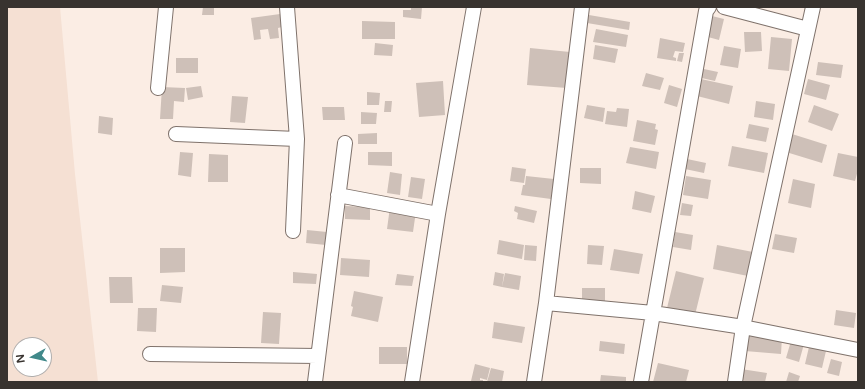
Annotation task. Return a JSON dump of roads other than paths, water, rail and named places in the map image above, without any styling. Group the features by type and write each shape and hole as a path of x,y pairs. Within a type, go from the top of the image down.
{"street":[{"path":"158,88 166,7"},
{"path":"287,7 297,139 293,231"},
{"path":"412,382 438,214 474,7"},
{"path":"534,382 546,303 582,7"},
{"path":"641,382 706,11 709,7"},
{"path":"724,7 808,29"},
{"path":"735,382 743,326 814,7"},
{"path":"176,134 297,139"},
{"path":"315,382 345,143"},
{"path":"338,194 438,214"},
{"path":"546,303 653,313 743,326 858,350"},
{"path":"150,354 318,356"}]}
